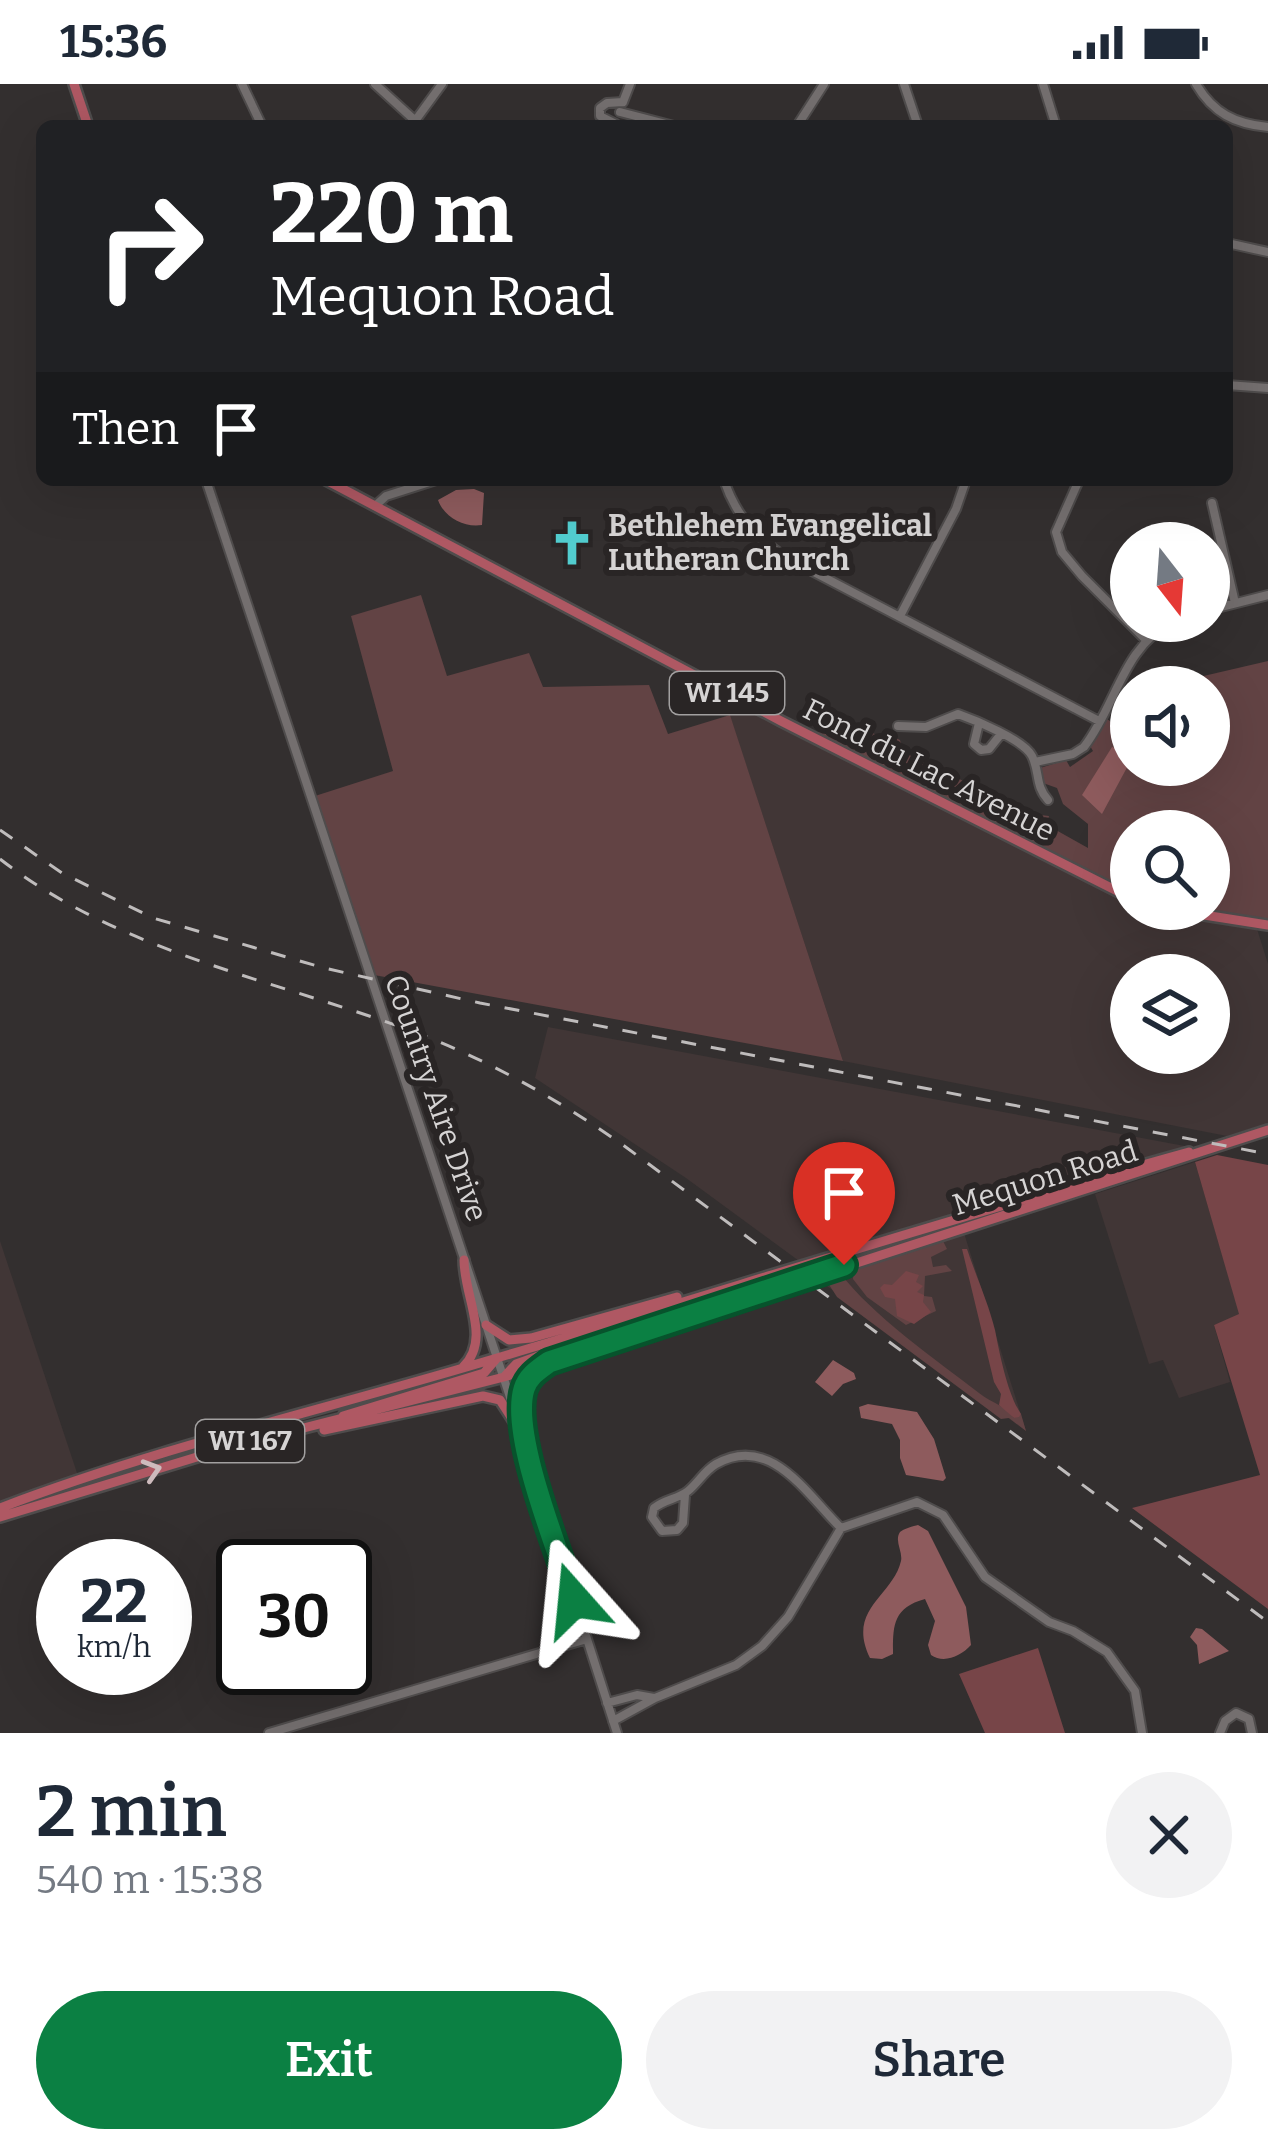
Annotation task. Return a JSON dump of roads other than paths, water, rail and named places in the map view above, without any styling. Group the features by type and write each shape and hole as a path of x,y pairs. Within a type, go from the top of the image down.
{"main road":[{"path":"74,84 86,120"},
{"name":"Fond du Lac Avenue","path":"337,486 781,721 1110,887"},
{"path":"1230,919 1268,925"},
{"name":"Mequon Road","path":"0,1517 295,1430 503,1377 1268,1130"},
{"name":"Mequon Road","path":"0,1508 171,1448 460,1370 1083,1181 1206,1150"},
{"path":"460,1370 478,1344 464,1286 464,1260"},
{"path":"486,1325 500,1336 518,1340 644,1304 700,1296"},
{"path":"503,1377 516,1364 597,1338 674,1304"},
{"path":"327,1424 350,1412 484,1373 497,1358"},
{"path":"522,1434 524,1387 549,1362"},
{"path":"295,1430 355,1425 483,1396 500,1400 522,1434"}],"street":[{"path":"242,84 259,120"},
{"path":"375,84 414,120"},
{"path":"420,120 442,84"},
{"path":"618,120 630,84"},
{"path":"801,120 824,84"},
{"path":"904,84 916,120"},
{"path":"1042,84 1054,120"},
{"path":"1196,84 1206,101 1231,120"},
{"path":"607,120 600,116 600,108 608,103 658,120"},
{"path":"1233,121 1268,127"},
{"path":"1233,244 1268,252"},
{"path":"1233,385 1268,388"},
{"name":"Country Aire Drive","path":"208,486 522,1434 616,1733"},
{"path":"375,506 386,496 417,486"},
{"path":"727,486 742,520 760,541 1099,722"},
{"path":"900,616 964,486"},
{"path":"1076,486 1056,532 1062,552 1110,602"},
{"path":"1212,503 1235,603"},
{"path":"1230,604 1268,595"},
{"path":"1035,762 1078,751 1145,642"},
{"path":"898,725 926,727 958,714 979,723 1022,745 1035,762 1039,790 1048,800"},
{"path":"979,723 974,744 981,751 989,749 1000,734"},
{"path":"685,1495 683,1522 677,1530 662,1531 652,1517 654,1508 685,1495 710,1467 748,1455 773,1461 790,1472 841,1528"},
{"path":"613,1721 736,1665 763,1646 788,1617 841,1528 917,1502 943,1515 985,1577 1049,1622 1107,1652 1135,1691 1142,1733"},
{"path":"269,1733 587,1639"},
{"path":"607,1703 637,1695 655,1698"},
{"path":"1220,1733 1236,1713 1250,1719 1252,1733"}],"railway":[{"path":"0,830 62,873 153,918 324,968 480,1003 1268,1154"},
{"path":"0,859 48,892 150,942 422,1035 551,1098 623,1145 1268,1622"}],"place":[{"name":"Bethlehem Evangelical Lutheran Church","path":"572,543"}]}
